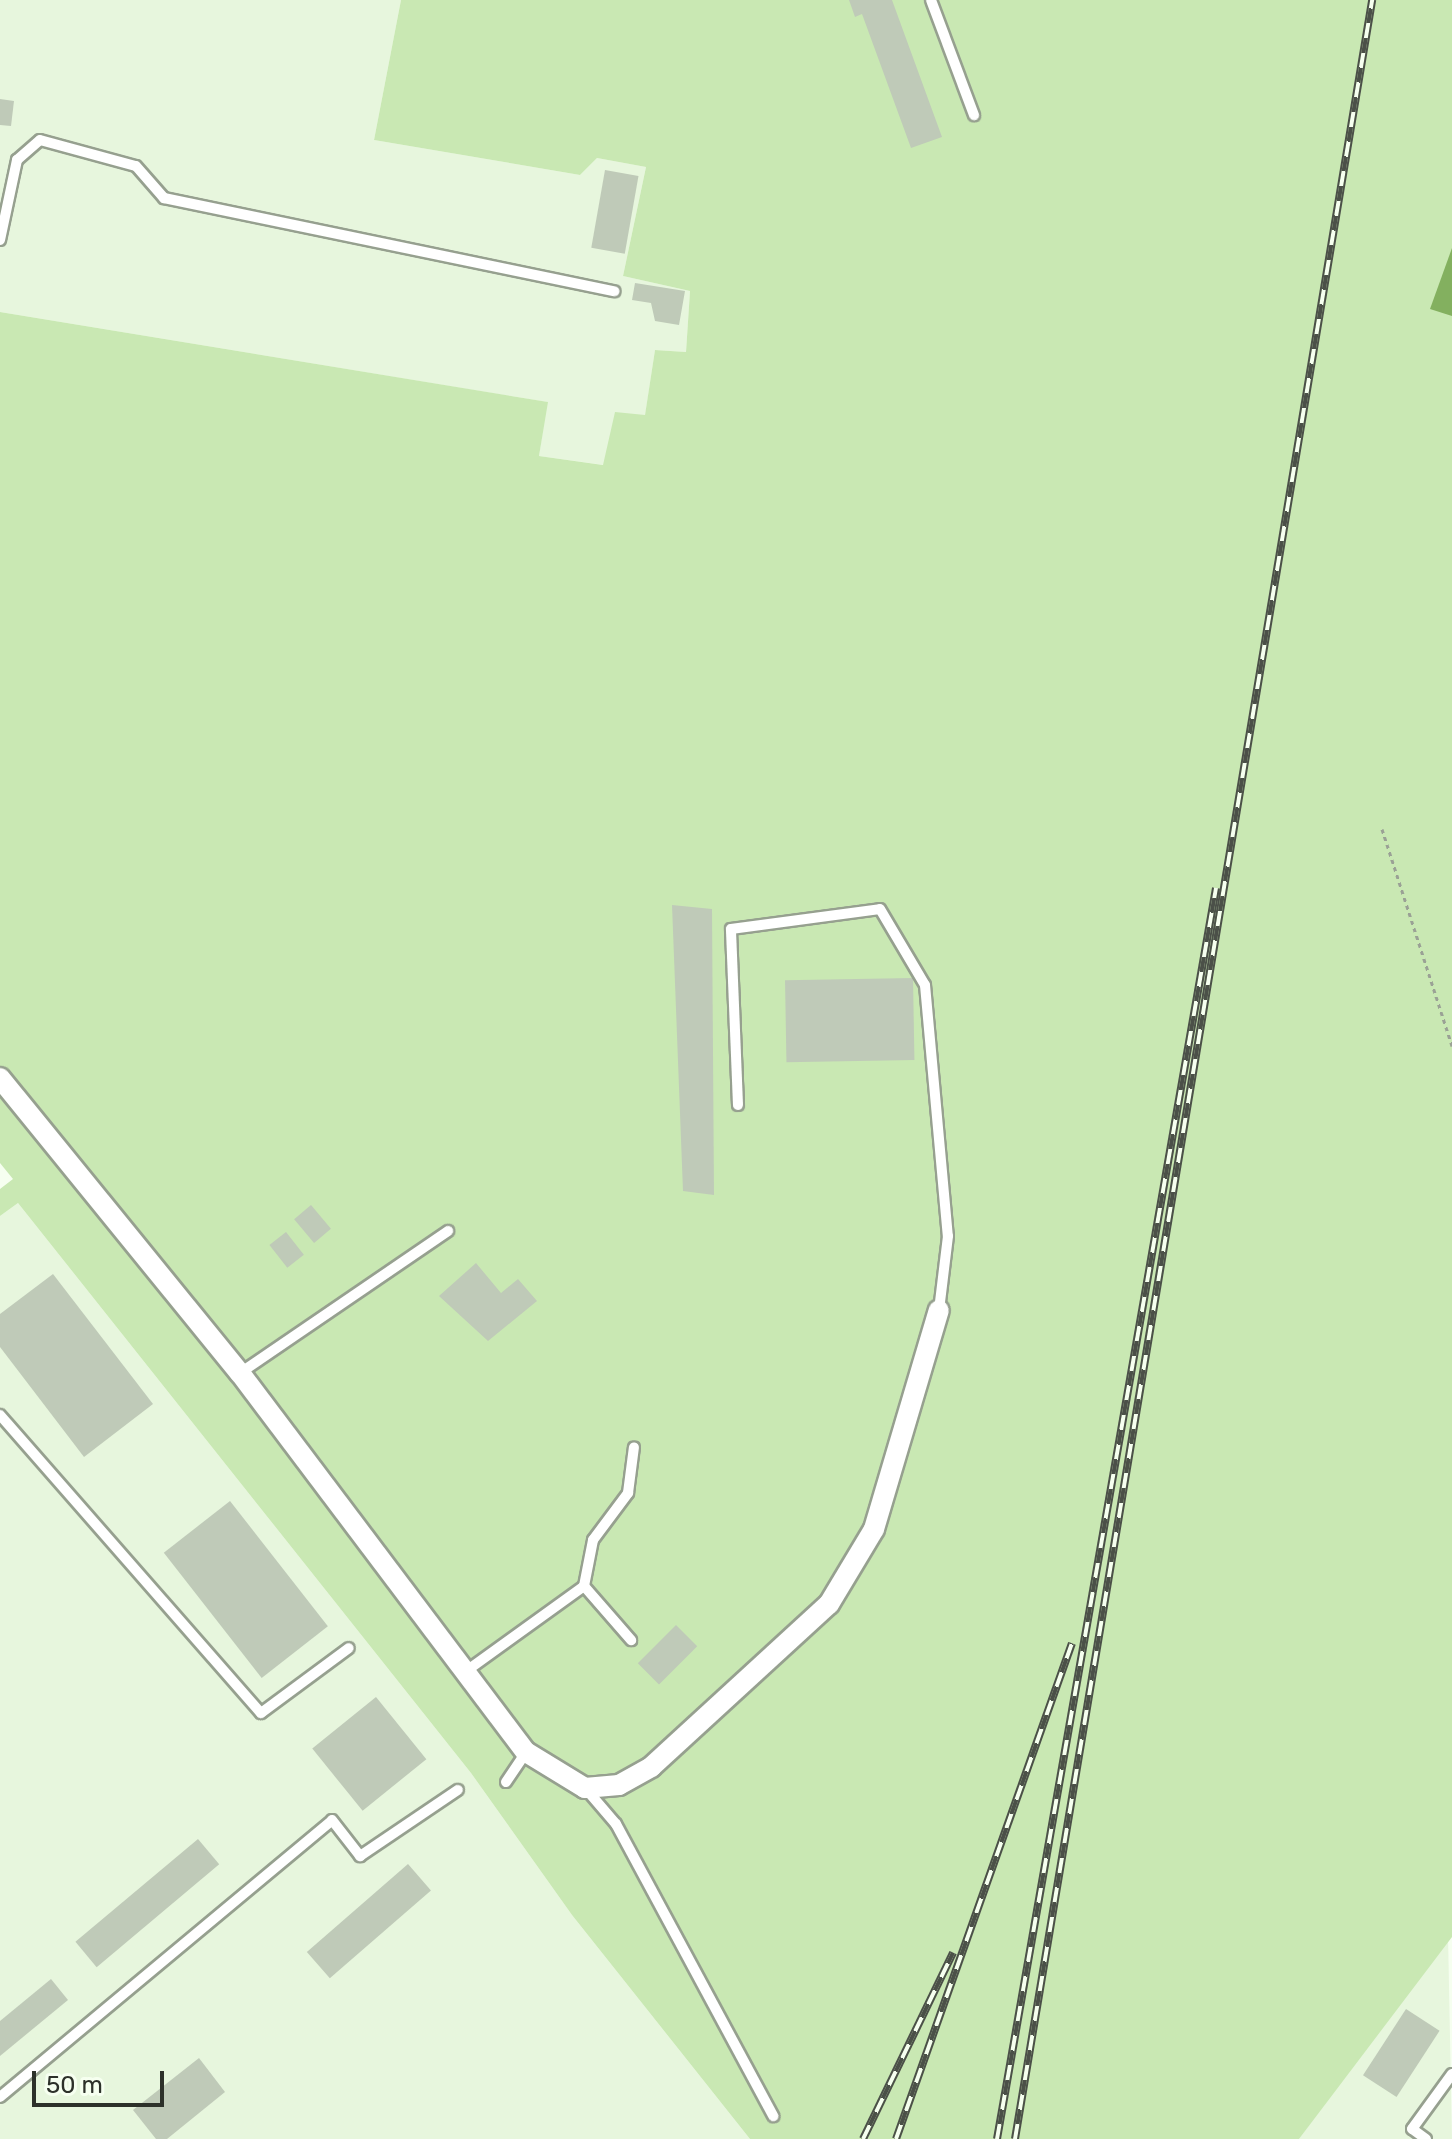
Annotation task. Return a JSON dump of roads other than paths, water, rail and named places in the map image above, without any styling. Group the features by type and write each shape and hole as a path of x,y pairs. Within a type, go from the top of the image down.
{"street":[{"path":"0,1078 240,1373 469,1669 526,1752 585,1788 619,1785 651,1767 829,1604 874,1529 939,1310"}],"lane":[{"path":"931,0 974,115"},
{"path":"0,240 17,160 40,140 136,166 164,198 615,291"},
{"path":"738,1105 731,929 880,909 925,985 948,1236 939,1310"},
{"path":"240,1373 448,1231"},
{"path":"0,1415 261,1713 349,1648"},
{"path":"469,1669 584,1586 593,1540 628,1493 634,1447"},
{"path":"584,1586 631,1640"},
{"path":"506,1782 526,1752"},
{"path":"585,1788 616,1824 773,2116"},
{"path":"0,2097 332,1820 360,1856 458,1790"},
{"path":"1426,2139 1412,2129 1452,2074"}],"railway":[{"path":"1015,2139 1372,0"},
{"path":"997,2139 1216,888"},
{"path":"896,2139 1072,1643"},
{"path":"863,2139 953,1953"}]}
